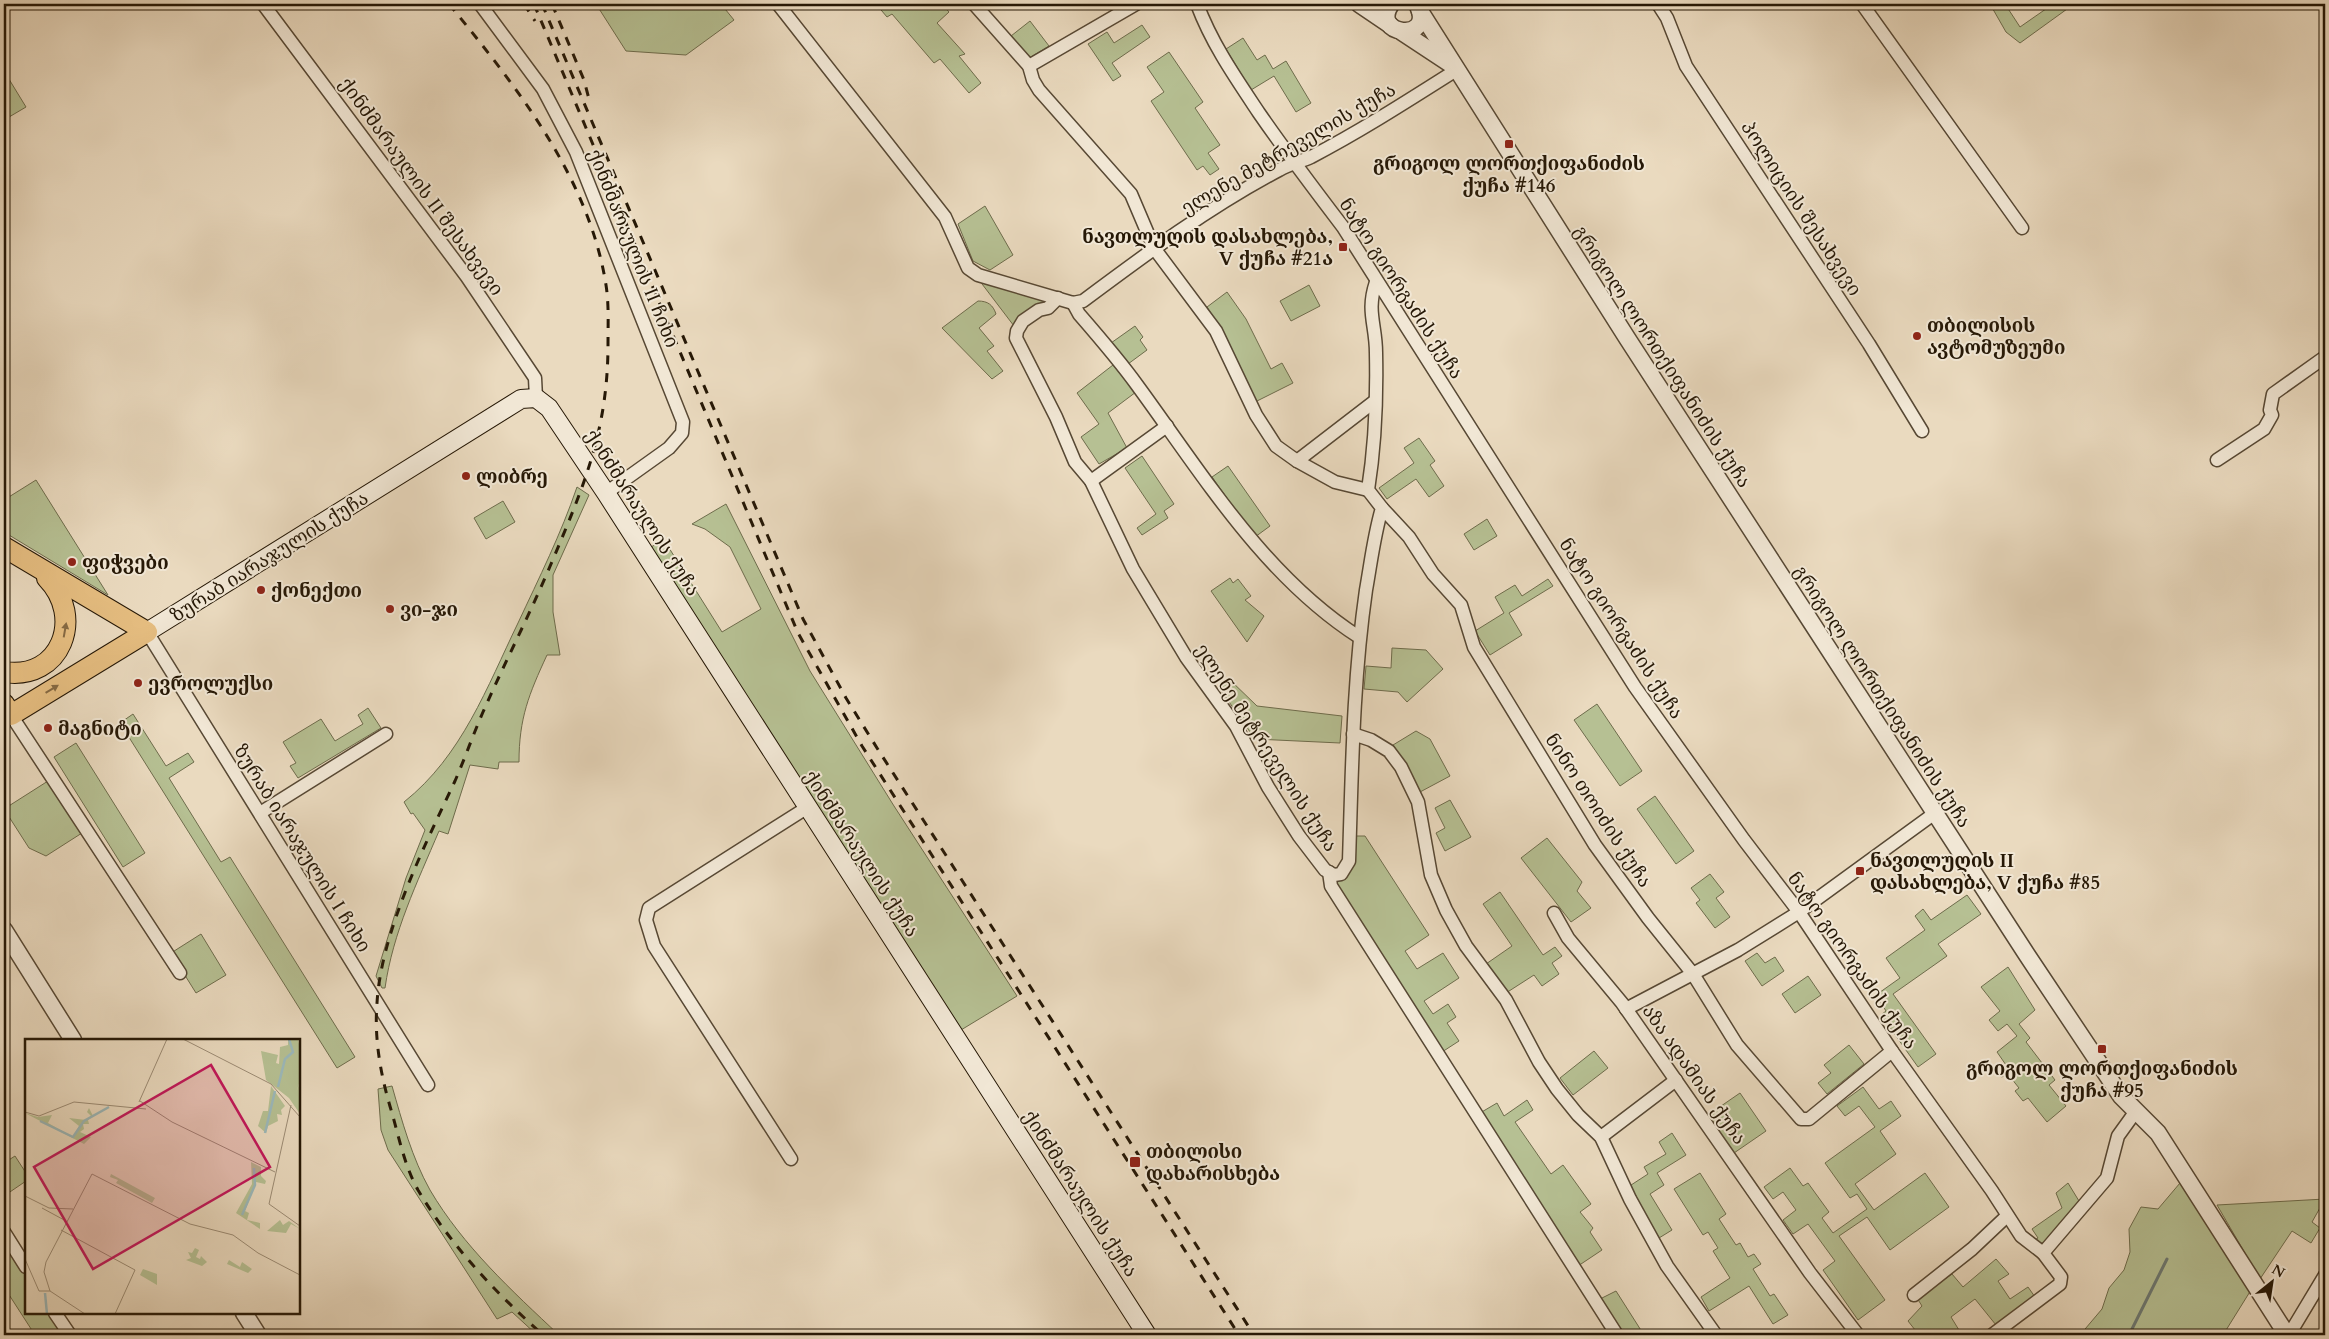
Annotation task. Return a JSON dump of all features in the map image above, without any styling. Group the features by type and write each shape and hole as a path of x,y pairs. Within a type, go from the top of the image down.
{"main road":[{"name":"ქინძმარაულის ქუჩა","path":"536,398 549,408 606,493 1147,1335"},
{"name":"ზურაბ იარაჯულის ქუჩა","path":"6,713 147,632 521,399 536,398"},
{"path":"4,547 36,568 147,632"},
{"path":"4,672 27,672 43,664 56,653 64,636 66,619 64,602 53,584 36,568"}],"street":[{"name":"ქინძმარაულის II შესახვევი","path":"263,4 467,277 535,378 536,398"},
{"name":"ქინძმარაულის II ჩიხი","path":"480,4 543,89 564,128 683,422 682,433 669,448 606,493"},
{"path":"778,4 945,217 968,268 978,275 1073,303 1074,308 1136,382 1252,541 1318,608 1360,637"},
{"path":"974,4 1030,66 1033,80 1039,90 1131,194 1154,248 1216,331 1264,431 1276,446 1297,461 1335,482 1368,490 1374,451 1376,352 1370,316 1371,297 1376,282"},
{"path":"1030,66 1136,4"},
{"name":"ნატო გიორგაძის ქუჩა","path":"1197,4 1215,46 1294,163 1343,227 1376,282 1635,687 1744,840 1799,912 1892,1051 1992,1191 2021,1236 2043,1253 2061,1277 2060,1284 1992,1335"},
{"name":"გრიგოლ ლორთქიფანიძის ქუჩა","path":"1359,4 1458,69"},
{"path":"1391,4 1387,14 1396,28 1416,26 1418,6"},
{"name":"პოლიციის შესახვევი","path":"1658,4 1668,18 1686,66 1869,344 1922,431"},
{"path":"1862,4 2022,228"},
{"name":"გრიგოლ ლორთქიფანიძის ქუჩა","path":"1418,6 1632,346 1935,813 2121,1096 2158,1133 2288,1335"},
{"name":"ელენე მეტრეველის ქუჩა","path":"1073,303 1083,301 1154,248 1214,208 1294,163 1308,158 1375,121 1458,69"},
{"name":"ელენე მეტრეველის ქუჩა","path":"1058,298 1048,308 1039,310 1023,321 1017,331 1016,338 1056,417 1075,462 1091,481 1133,569 1186,656 1236,726 1268,786 1299,836 1329,872 1334,875 1340,874 1349,861 1353,734"},
{"path":"2217,460 2264,429 2272,415 2270,410 2273,394 2325,357"},
{"path":"1297,461 1375,401"},
{"path":"1091,481 1167,426"},
{"name":"ნინო თოიძის ქუჩა","path":"1368,490 1408,537 1433,574 1461,605 1474,647 1595,845 1648,918 1693,974 1737,1045 1801,1119 1805,1121 1850,1087 1892,1051"},
{"path":"1382,508 1376,528 1360,637 1353,734 1371,740 1389,751 1402,768 1418,802 1431,874 1446,910 1466,946 1506,1000 1539,1062 1552,1082 1578,1115 1601,1136 1630,1199 1667,1266 1716,1335"},
{"name":"ზურაბ იარაჯულის I ჩიხი","path":"147,632 428,1085"},
{"path":"6,713 180,973"},
{"path":"260,813 386,734"},
{"path":"790,1159 654,946 646,920 649,908 808,807"},
{"name":"აზა ადამიას ქუჩა","path":"1858,1335 1810,1273 1626,1009 1738,950 1799,912 1935,813"},
{"path":"1329,872 1328,878 1331,886 1617,1335"},
{"path":"1554,913 1568,938 1601,976 1626,1009"},
{"path":"4,930 72,1039"},
{"path":"1601,1136 1676,1080"},
{"path":"2043,1253 2106,1178 2118,1136 2136,1111"},
{"path":"1914,1295 1972,1249 2007,1216"},
{"path":"4,1232 25,1265"},
{"path":"2288,1335 2325,1275"},
{"path":"56,1314 70,1335"},
{"path":"245,1314 258,1335"}],"green space":[{"path":"596,4 721,4 734,20 686,55 626,51"},
{"path":"876,4 942,4 949,12 937,23 965,54 959,56 981,83 969,93 940,59 934,63 892,14 887,17"},
{"path":"1990,4 2005,4 2020,27 2053,4 2074,4 2020,43 2006,32"},
{"path":"1030,21 1049,46 1029,58 1011,36"},
{"path":"1142,25 1150,37 1112,63 1121,76 1113,81 1088,44 1107,32 1114,43"},
{"path":"1243,38 1257,60 1265,55 1273,69 1286,61 1311,103 1296,112 1274,76 1251,90 1226,49"},
{"path":"1169,52 1203,102 1195,108 1220,145 1208,153 1219,169 1210,175 1203,166 1197,170 1151,101 1164,92 1147,67"},
{"path":"4,71 26,107 4,120"},
{"path":"985,206 1013,255 990,270 973,261 958,224"},
{"path":"979,280 1048,299 1049,303 1014,326"},
{"path":"1309,285 1320,306 1291,321 1280,301"},
{"path":"1227,292 1246,319 1271,369 1282,363 1293,383 1255,402 1226,337 1207,307"},
{"path":"978,301 990,304 996,314 979,328 994,346 987,351 1003,371 992,379 942,328"},
{"path":"1135,326 1143,337 1140,340 1147,350 1128,364 1111,343"},
{"path":"1113,365 1136,392 1108,413 1127,448 1099,464 1081,437 1099,424 1077,393"},
{"path":"1419,438 1435,461 1430,465 1444,486 1429,497 1416,479 1387,499 1379,488 1414,463 1404,448"},
{"path":"1142,456 1174,504 1164,511 1168,518 1142,535 1137,528 1156,514 1125,468"},
{"path":"1228,466 1270,526 1255,537 1212,477"},
{"name":"ფიჭვები","path":"36,480 108,595 4,532 4,500"},
{"path":"577,487 589,495 553,575 553,612 560,655 547,655 530,694 523,719 519,762 499,762 498,769 470,765 448,834 439,831 414,889 394,947 385,988 382,988 376,976 406,878 425,830 413,813 411,814 404,802 442,764 484,696 549,556"},
{"path":"503,501 515,522 486,539 474,518"},
{"path":"726,504 810,671 894,806 1017,996 961,1030 651,547 664,540 722,632 761,609 730,547 705,529 692,524"},
{"path":"1487,519 1497,536 1474,550 1464,534"},
{"path":"1230,578 1233,583 1238,579 1251,596 1245,600 1264,616 1247,642 1211,591"},
{"path":"1548,579 1553,586 1509,613 1522,635 1490,655 1475,631 1504,613 1495,597 1515,585 1522,596"},
{"path":"1392,648 1426,650 1443,669 1407,702 1398,692 1364,689 1366,666 1391,668"},
{"path":"1228,678 1257,706 1342,716 1340,743 1255,739 1220,689"},
{"path":"1597,704 1642,771 1620,786 1574,720"},
{"path":"368,708 381,728 298,778 290,766 296,763 283,742 321,719 335,741 363,724 358,715"},
{"path":"133,714 166,766 188,753 194,762 169,778 221,862 230,857 355,1057 337,1068 120,723"},
{"path":"1416,731 1430,739 1450,776 1420,792 1412,782 1393,745"},
{"path":"76,743 145,853 123,867 54,757"},
{"path":"48,781 82,833 46,856 29,848 4,809"},
{"path":"1655,796 1694,851 1676,864 1637,809"},
{"path":"1450,800 1471,837 1445,851 1436,833 1445,828 1435,808"},
{"path":"1354,836 1365,836 1429,935 1405,951 1417,969 1443,953 1459,978 1424,1001 1433,1014 1448,1004 1456,1017 1447,1023 1459,1041 1442,1052 1334,886 1335,879 1342,878 1351,870 1354,857"},
{"path":"1547,838 1582,882 1577,891 1591,908 1571,922 1521,858"},
{"path":"1710,874 1724,892 1716,898 1730,917 1715,928 1696,903 1700,900 1691,888"},
{"path":"1500,892 1543,955 1555,947 1562,956 1552,963 1559,974 1542,986 1534,975 1506,993 1486,964 1512,946 1483,904"},
{"path":"1967,895 1981,914 1938,944 1947,956 1893,994 1936,1054 1918,1067 1881,1015 1886,1011 1876,995 1900,978 1886,958 1925,930 1915,916 1923,909 1931,920"},
{"path":"201,934 226,975 196,993 171,953"},
{"path":"1757,953 1765,963 1775,957 1784,971 1762,986 1745,961"},
{"path":"2008,967 2035,1010 2019,1024 2030,1038 2026,1042 2055,1080 2049,1085 2066,1106 2047,1122 2028,1098 2023,1101 2015,1091 2019,1088 2007,1073 2002,1077 1996,1073 2006,1065 1997,1052 2017,1036 2007,1024 1998,1031 1989,1020 2000,1011 1981,987"},
{"path":"1808,976 1821,995 1795,1013 1782,994"},
{"path":"1849,1045 1864,1064 1827,1094 1818,1083 1831,1073 1824,1065"},
{"path":"1594,1051 1608,1068 1573,1095 1560,1078"},
{"path":"392,1086 418,1165 443,1211 489,1267 559,1335 537,1335 512,1312 497,1319 388,1150 381,1130 378,1089"},
{"path":"1863,1087 1879,1109 1891,1101 1901,1116 1880,1131 1896,1154 1855,1184 1874,1210 1925,1173 1949,1207 1890,1250 1867,1217 1839,1236 1885,1300 1858,1320 1823,1270 1835,1261 1808,1224 1793,1234 1783,1220 1796,1210 1783,1192 1773,1199 1764,1187 1790,1168 1803,1186 1808,1183 1829,1212 1822,1218 1833,1233 1867,1209 1857,1194 1850,1198 1825,1163 1875,1127 1859,1106 1845,1116 1837,1106"},
{"path":"1740,1093 1766,1131 1734,1153 1708,1115"},
{"path":"1527,1100 1533,1110 1515,1122 1551,1174 1563,1165 1591,1204 1580,1212 1593,1228 1590,1232 1602,1250 1578,1266 1480,1113 1497,1103 1504,1116"},
{"path":"1672,1133 1686,1155 1657,1173 1664,1185 1650,1194 1672,1230 1659,1238 1628,1187 1648,1174 1644,1167 1666,1154 1659,1142"},
{"path":"15,1156 25,1171 25,1182 4,1196 4,1163"},
{"path":"1700,1173 1726,1214 1719,1219 1736,1245 1740,1243 1748,1257 1754,1254 1761,1264 1753,1269 1770,1296 1774,1294 1788,1315 1773,1324 1749,1286 1709,1311 1701,1297 1730,1278 1713,1251 1718,1248 1708,1232 1703,1235 1674,1189"},
{"path":"2068,1183 2079,1201 2045,1242 2039,1244 2033,1241 2038,1238 2032,1229 2062,1208 2056,1193"},
{"path":"2180,1183 2251,1290 2223,1335 2080,1335 2102,1309 2109,1288 2124,1270 2130,1252 2129,1229 2141,1207 2158,1209"},
{"path":"2325,1199 2312,1222 2320,1228 2311,1243 2292,1231 2260,1279 2217,1205"},
{"path":"4,1242 25,1274 25,1314 51,1314 64,1335 35,1335 4,1287"},
{"path":"1996,1259 2009,1274 1998,1281 2010,1299 2028,1287 2035,1297 1996,1325 1975,1299 1951,1317 1962,1335 1919,1335 1908,1321 1922,1306 1917,1298 1952,1274 1963,1287"},
{"path":"1616,1291 1644,1335 1623,1335 1600,1299"}],"waterway":[{"path":"2129,1335 2167,1259"}],"railway":[{"path":"449,4 524,100 567,170 584,207 597,245 608,299 607,375 599,431 584,483 574,509 543,583 483,712 455,781 406,889 387,947 380,976 376,1017 379,1058 388,1099 413,1181 431,1211 459,1249 491,1285 543,1335"},
{"path":"524,4 535,21"},
{"path":"534,4 798,633 862,746 1239,1335"},
{"path":"542,4 803,619 846,698 877,748 1254,1335"},
{"path":"552,4 584,80 589,99"}],"place":[{"name":"გრიგოლ ლორთქიფანიძის ქუჩა #146","path":"1509,144"},
{"name":"ნავთლუღის დასახლება, V ქუჩა #21ა","path":"1343,247"},
{"name":"თბილისის ავტომუზეუმი","path":"1917,336"},
{"name":"ლიბრე","path":"466,476"},
{"name":"ფიჭვები","path":"72,562"},
{"name":"ქონექთი","path":"261,590"},
{"name":"ვი-ჯი","path":"390,609"},
{"name":"ევროლუქსი","path":"138,683"},
{"name":"მაგნიტი","path":"48,728"},
{"name":"ნავთლუღის II დასახლება, V ქუჩა #85","path":"1860,871"},
{"name":"გრიგოლ ლორთქიფანიძის ქუჩა #95","path":"2102,1049"},
{"name":"თბილისი დახარისხება","path":"1135,1162"}]}
